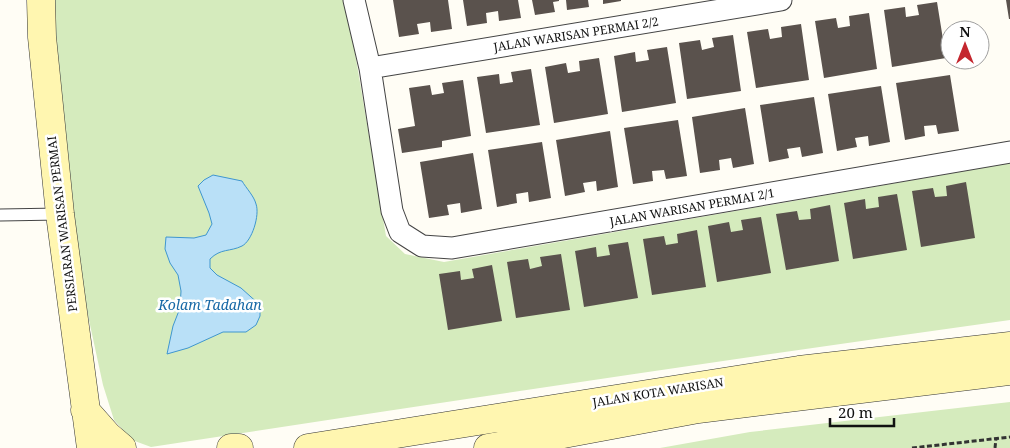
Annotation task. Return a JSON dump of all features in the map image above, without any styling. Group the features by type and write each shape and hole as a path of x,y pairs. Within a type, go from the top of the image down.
{"street":[{"name":"PERSIARAN WARISAN PERMAI","path":"41,0 42,47 60,214 91,448"},
{"name":"JALAN WARISAN PERMAI 2/1","path":"354,0 370,68 392,211 400,232 422,246 452,248 1010,152"},
{"name":"JALAN WARISAN PERMAI 2/2","path":"370,68 781,0"},
{"name":"JALAN KOTA WARISAN","path":"308,448 799,370 1010,346"},
{"name":"JALAN KOTA WARISAN","path":"488,448 698,409 1010,371"},
{"path":"69,448 76,438 85,410"},
{"path":"85,410 108,436 122,448"},
{"path":"231,448 239,448"}],"lane":[{"path":"0,215 60,214"}],"path":[{"path":"912,448 1010,437"},
{"path":"995,448 996,438"}],"green space":[{"path":"49,0 346,0 386,236 405,254 444,262 1010,163 1010,320 580,382 151,447 132,440 114,420 103,385 76,260"},
{"path":"1010,402 1010,448 660,448 750,432"}],"water":[{"name":"Kolam Tadahan","path":"213,175 242,181 255,201 257,214 252,233 246,243 238,248 214,256 210,259 210,268 217,275 241,288 260,305 260,316 256,325 246,332 223,332 188,348 167,354 173,326 180,308 181,291 178,275 170,263 165,249 166,237 194,238 206,235 212,224 198,186"}],"building":[{"path":"393,0 448,0 452,29 431,32 430,22 417,24 419,34 399,37"},
{"path":"463,0 518,0 521,18 499,21 498,11 486,13 487,23 467,26"},
{"path":"532,0 559,1 553,2 555,12 535,15"},
{"path":"566,0 588,0 589,7 567,10"},
{"path":"603,0 621,0 621,1 603,4"},
{"path":"1006,0 1010,0 1010,19 1009,19"},
{"path":"937,2 940,21 940,59 892,67 884,10 905,7 906,17 919,15 917,5"},
{"path":"869,13 877,69 824,78 815,21 836,18 838,28 850,26 849,16"},
{"path":"801,24 809,80 756,88 747,32 768,29 770,39 782,37 781,27"},
{"path":"733,35 741,91 687,99 679,43 700,40 702,50 714,47 712,38"},
{"path":"667,47 676,103 622,112 614,56 635,52 636,62 649,60 647,50"},
{"path":"599,58 608,114 554,123 545,67 566,63 568,73 580,71 579,61"},
{"path":"531,69 540,125 486,133 477,77 499,74 500,84 513,82 511,72"},
{"path":"950,75 959,131 938,134 936,125 924,126 925,136 905,140 896,83"},
{"path":"463,80 471,136 442,141 442,147 402,153 398,129 415,126 409,88 430,85 432,95 444,93 442,83"},
{"path":"881,86 890,142 869,146 868,136 855,138 857,147 837,151 828,94"},
{"path":"814,97 823,153 802,157 800,147 787,149 789,158 769,162 760,105"},
{"path":"745,108 754,164 733,168 731,158 719,160 720,170 700,173 692,117"},
{"path":"678,120 687,176 666,179 664,170 652,171 653,181 633,184 624,128"},
{"path":"610,131 618,187 597,191 596,181 583,183 585,192 565,196 556,140"},
{"path":"542,142 551,198 529,202 528,192 516,194 517,203 497,207 488,150"},
{"path":"473,153 482,209 461,213 460,203 447,205 449,215 429,218 420,162"},
{"path":"966,182 975,238 921,247 912,191 933,188 935,197 947,196 946,186"},
{"path":"897,194 907,250 853,259 844,203 865,199 866,209 879,207 878,197"},
{"path":"830,205 839,261 786,270 776,214 797,211 799,220 811,219 810,209"},
{"path":"761,217 771,273 717,282 708,226 729,222 731,232 743,230 741,220"},
{"path":"697,230 706,287 652,295 643,239 664,236 666,245 678,243 677,234"},
{"path":"628,242 638,298 584,307 575,251 596,247 597,257 610,255 608,245"},
{"path":"561,254 570,310 516,318 507,262 528,259 530,269 542,266 540,257"},
{"path":"492,265 502,321 448,330 439,274 460,271 461,280 474,278 472,269"}]}
